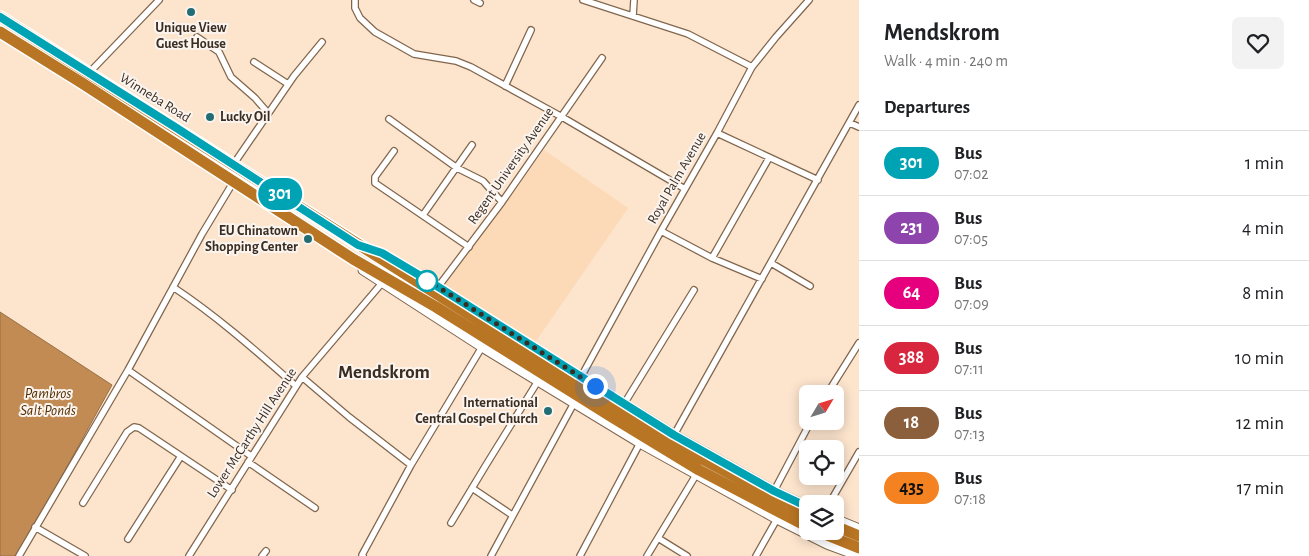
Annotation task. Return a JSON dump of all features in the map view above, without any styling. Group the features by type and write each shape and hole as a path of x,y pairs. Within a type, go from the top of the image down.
{"highway":[{"name":"Winneba Road","path":"0,17 736,484 799,522"},
{"name":"Winneba Road","path":"0,32 353,259 436,307 612,418 699,470 799,511"},
{"path":"170,140 169,133 175,127"},
{"path":"844,530 859,536"},
{"path":"839,540 859,548"}],"street":[{"path":"88,74 160,0"},
{"path":"356,0 355,8 360,18 375,32 414,54 456,61 471,66 685,189"},
{"path":"583,0 688,34 752,67"},
{"path":"633,16 634,0"},
{"name":"Royal Palm Avenue","path":"581,377 661,231 718,134 752,67 809,0"},
{"path":"505,86 531,30"},
{"path":"197,37 219,52 231,77 255,98 268,113"},
{"path":"233,165 288,84 322,42"},
{"name":"Regent University Avenue","path":"438,287 502,202 602,58"},
{"path":"254,62 288,84"},
{"path":"674,435 859,105"},
{"path":"389,119 457,168 482,181 502,202"},
{"path":"850,122 859,127"},
{"path":"718,134 818,180"},
{"path":"423,215 472,145"},
{"path":"394,151 374,182 469,247"},
{"path":"712,258 769,158"},
{"path":"19,556 128,370 234,181"},
{"path":"661,231 712,258 762,279"},
{"path":"358,245 382,253 674,435 777,519 826,544 859,556"},
{"path":"353,259 363,270 382,283 482,347 696,475 774,491 799,503"},
{"path":"771,263 810,286"},
{"name":"Lower McCarthy Hill Avenue","path":"189,556 302,377 382,283"},
{"path":"173,287 221,321 296,386"},
{"path":"624,404 694,290"},
{"path":"833,385 859,343"},
{"path":"362,556 411,465 482,347"},
{"path":"128,370 251,456"},
{"path":"302,377 349,417 411,465"},
{"path":"451,524 538,381"},
{"path":"491,556 574,403"},
{"path":"83,503 127,432 134,427 139,428 232,490"},
{"path":"774,491 806,430"},
{"path":"580,556 640,443"},
{"path":"834,495 859,452"},
{"path":"128,539 180,456"},
{"path":"248,462 315,508"},
{"path":"647,556 696,475"},
{"path":"472,488 512,515"},
{"path":"756,556 777,519"},
{"path":"844,522 859,529"},
{"path":"35,527 85,556"},
{"path":"658,538 687,556"}],"shaded area":[{"path":"544,150 628,208 534,344 444,286"}],"water":[{"name":"Pambros Salt Ponds","path":"0,312 112,385 18,556 0,556"}],"bus line":[{"name":"301","path":"0,17 284,196 358,245 382,253 674,435 774,491 799,502"}],"place":[{"name":"Unique View Guest House","path":"191,12"},
{"name":"Lucky Oil","path":"210,117"},
{"name":"EU Chinatown Shopping Center","path":"308,239"},
{"name":"International Central Gospel Church","path":"548,411"}],"district":[{"name":"Mendskrom","path":"384,372"}],"route":[{"path":"427,281 424,278 595,386"}]}
